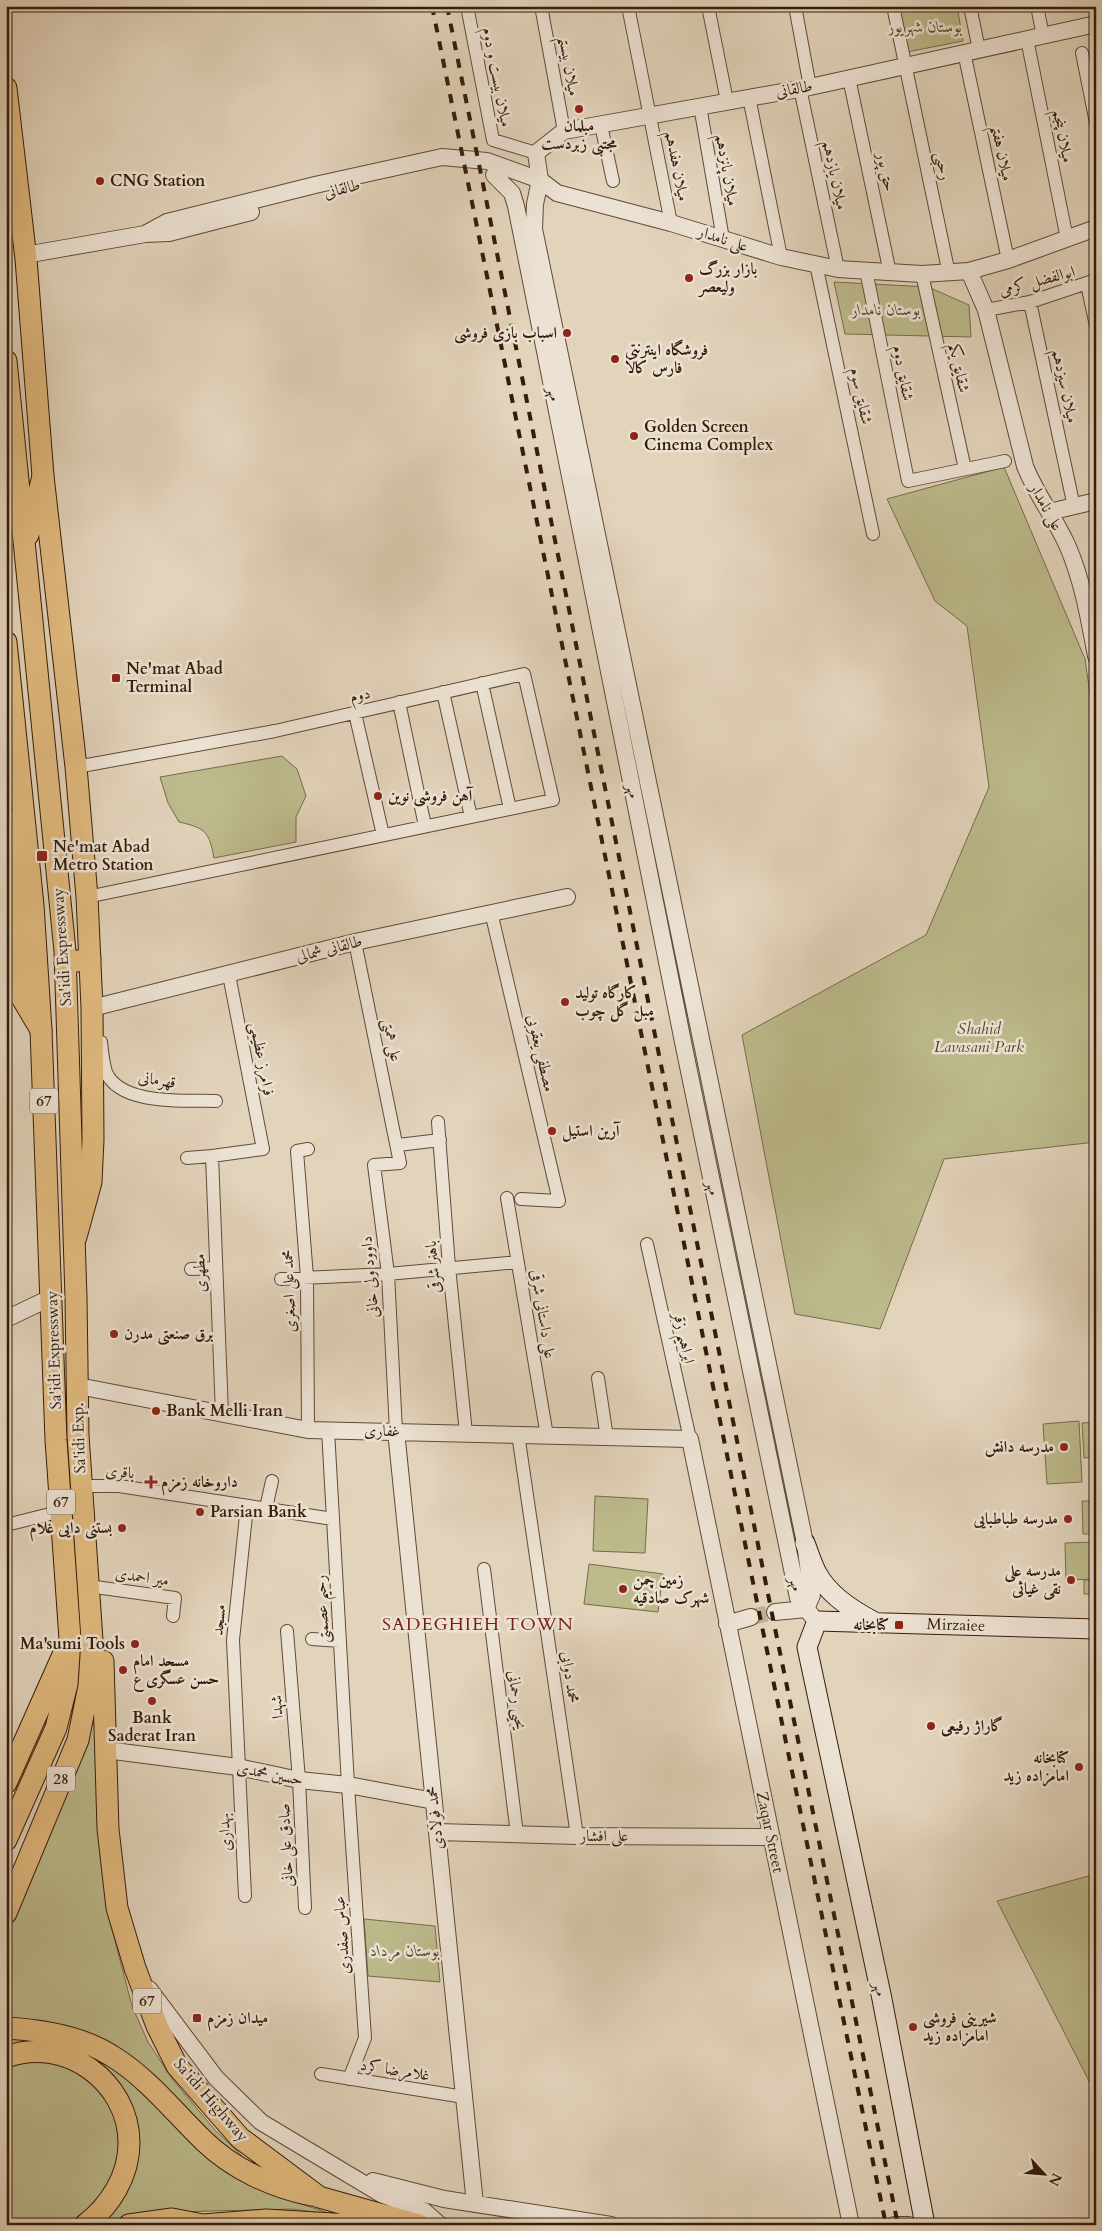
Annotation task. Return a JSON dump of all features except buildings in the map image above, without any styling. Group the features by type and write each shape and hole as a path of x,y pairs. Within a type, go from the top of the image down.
{"main road":[{"path":"6,88 24,255 43,476 76,767 87,897 92,1008 91,1182 74,1245"},
{"name":"Sa'idi Expressway","path":"6,360 65,963 78,1386"},
{"path":"24,550 43,476"},
{"name":"Sa'idi Expressway","path":"6,642 33,905 41,1030 56,1440 70,1638"},
{"path":"6,819 12,977 41,1030"},
{"path":"65,963 90,959"},
{"name":"Sa'idi Exp.","path":"78,1386 82,1486 92,1640"},
{"path":"805,1543 817,1574 827,1586 847,1606 876,1622"},
{"name":"Mirzaiee","path":"812,1615 876,1622 1096,1629"},
{"name":"مهر","path":"812,1615 807,1648 882,1999 921,2222"},
{"path":"6,1783 70,1638"},
{"name":"28","path":"6,1840 56,1728 68,1684 70,1638"},
{"name":"28","path":"6,1913 78,1740 90,1686 92,1640"},
{"name":"Sa'idi Highway","path":"92,1640 103,1656 108,1829 117,1908 135,1968 157,2026 177,2066 240,2138 319,2197 419,2225"},
{"path":"6,2028 35,2030 67,2037 112,2055 162,2097 205,2143 254,2176 282,2189 319,2197"},
{"path":"6,2058 40,2050 68,2056 91,2069 109,2086 118,2101 126,2121 129,2142 128,2160 121,2180 111,2198 85,2225"},
{"path":"129,2225 172,2219 203,2225 266,2220 350,2225"}],"street":[{"name":"میلان بیست و دوم","path":"467,6 493,140 536,153"},
{"name":"میلان بیستم","path":"541,6 564,131"},
{"name":"میلان هفدهم","path":"628,6 671,222"},
{"path":"708,6 727,101"},
{"name":"میلان یازدهم","path":"796,6 805,88 838,269"},
{"name":"رحبی","path":"893,6 904,66 949,274"},
{"name":"میلان هفتم","path":"970,6 972,51 1008,260"},
{"path":"1037,6 1043,36"},
{"name":"طالقانی","path":"536,153 564,131 805,88 1096,24"},
{"name":"میلان پنجم","path":"1027,39 1067,239"},
{"path":"1082,53 1096,123"},
{"name":"حق پور","path":"850,78 890,273"},
{"path":"749,97 781,257"},
{"name":"میلان پانزدهم","path":"700,106 723,239"},
{"path":"601,125 613,181"},
{"path":"516,206 518,200 525,194 532,197 538,192 536,153"},
{"name":"طالقانی","path":"145,234 167,222 315,185 442,157 490,168 538,192 557,193"},
{"name":"طالقانی","path":"24,255 145,234 169,233 411,172 444,167 486,172 490,168"},
{"name":"مهر","path":"490,168 512,192 566,422 633,751 798,1598 812,1615"},
{"name":"مهر","path":"538,192 534,230 566,422"},
{"name":"علی نامدار","path":"557,193 671,222 781,257 838,269 890,273 949,274 969,272 1096,228"},
{"name":"شقایق سوم","path":"816,264 873,534"},
{"name":"شقایق دوم","path":"866,270 908,481 965,470"},
{"name":"علی نامدار","path":"969,272 986,310 1025,466 1034,489 1068,546 1078,573 1096,656"},
{"name":"شقایق یکم","path":"922,274 965,470"},
{"path":"1091,282 1096,326"},
{"name":"ابوالفضل کرمی","path":"986,310 1030,302 1091,282"},
{"name":"میلان سیزدهم","path":"1030,302 1074,506"},
{"path":"965,470 1005,461"},
{"path":"1049,512 1096,501"},
{"name":"دوم","path":"76,767 274,731 524,674 553,800 510,809"},
{"path":"87,897 510,809 482,683"},
{"path":"443,692 471,817"},
{"path":"399,702 425,826"},
{"path":"355,713 383,835"},
{"name":"مهر","path":"633,751 805,1543 812,1595 812,1615"},
{"name":"طالقانی شمالی","path":"92,1008 355,942 567,897"},
{"name":"مصطفی یعقوبی","path":"491,912 559,1201 521,1199"},
{"name":"علی همتی","path":"355,942 398,1145"},
{"name":"فرامرز عظیمی","path":"212,1156 263,1149 229,975"},
{"name":"قهرمانی","path":"92,1008 101,1036 106,1073 118,1086 134,1094 156,1099 216,1101"},
{"name":"باهنر شرقی","path":"438,1122 449,1267 466,1433"},
{"path":"398,1145 440,1140"},
{"name":"داوود ولی خانی","path":"396,1431 388,1274 374,1165 400,1163 398,1145"},
{"name":"محمد علی اصغری","path":"303,1150 308,1430"},
{"path":"186,1158 212,1156"},
{"name":"مطهری","path":"212,1156 222,1414"},
{"name":"علی داستانی شرقی","path":"507,1198 546,1436"},
{"name":"ابراهیم زقر","path":"646,1244 690,1439"},
{"path":"281,1279 388,1274 518,1262"},
{"path":"191,1269 216,1268"},
{"path":"6,1319 52,1297"},
{"path":"598,1378 607,1438"},
{"name":"غفاری","path":"78,1386 308,1430 690,1439"},
{"name":"رحیم عصمتی","path":"328,1430 348,1786"},
{"name":"محمد فولادی","path":"396,1431 475,2204"},
{"name":"محمد دوابی","path":"518,1434 577,1836"},
{"name":"Zaqar Street","path":"690,1439 851,2225"},
{"path":"266,1508 272,1481"},
{"name":"باقری","path":"82,1486 119,1486 333,1519"},
{"name":"مسجد","path":"238,1767 233,1640 247,1506"},
{"path":"6,1525 62,1510"},
{"name":"یحیی رحمانی","path":"484,1569 517,1834"},
{"name":"میر احمدی","path":"88,1586 175,1598 174,1616"},
{"path":"775,1612 812,1615"},
{"path":"727,1624 751,1617"},
{"name":"شهدا","path":"288,1631 299,1780"},
{"path":"312,1639 340,1642"},
{"name":"حسین محمدی","path":"106,1750 238,1767 299,1780 348,1786 434,1801"},
{"name":"بهداری","path":"238,1767 245,1896"},
{"name":"صادق علی خانی","path":"299,1780 305,1908"},
{"name":"عباس صفدری","path":"348,1786 365,2038 349,2078"},
{"name":"علی افشار","path":"437,1832 577,1836 771,1837"},
{"path":"135,1968 201,2059 234,2097 262,2122 340,2171 381,2194 424,2210 440,2225"},
{"name":"غلامرضا کرد","path":"321,2074 464,2097"},
{"path":"340,2171 398,2188 475,2204 611,2225"},
{"path":"894,2225 921,2222"}],"green space":[{"name":"بوستان شهریور","path":"898,6 957,6 963,41 907,52"},
{"name":"بوستان نامدار","path":"834,282 928,287 969,305 971,337 845,334"},
{"name":"Shahid Lavasani Park","path":"1004,467 1085,659 1096,736 1096,1142 944,1159 880,1329 795,1314 742,1035 926,935 989,787 967,626 935,601 887,499"},
{"path":"282,756 297,769 306,796 296,817 296,842 214,858 205,832 195,826 179,822 168,803 160,777"},
{"path":"1079,1421 1082,1482 1047,1484 1043,1424"},
{"path":"1096,1422 1096,1457 1084,1458 1082,1423"},
{"path":"595,1496 648,1499 645,1553 593,1551"},
{"path":"1082,1501 1096,1501 1096,1534 1083,1534"},
{"path":"1096,1542 1096,1579 1066,1580 1065,1543"},
{"name":"زمین چمن شهرک صادقیه","path":"589,1564 663,1574 658,1612 584,1604"},
{"path":"1084,1580 1096,1580 1096,1594 1084,1594"},
{"path":"96,1710 109,1918 132,2006 148,2042 173,2080 215,2130 258,2171 205,2136 141,2069 6,2019 6,1939"},
{"path":"1096,1874 1096,2080 1089,2081 997,1901"},
{"name":"بوستان مرداد","path":"364,1919 435,1926 440,1982 368,1976"},
{"path":"6,2035 25,2035 104,2058 290,2200 334,2215 292,2209 174,2212 127,2218 105,2225 93,2225 128,2180 107,2072 6,2048"},
{"path":"50,2059 80,2071 110,2102 120,2133 119,2171 88,2214 73,2224 6,2225 6,2064"}],"tunnel":[{"path":"751,1617 775,1612"}],"railway":[{"path":"432,6 759,1612 886,2225"},
{"path":"447,6 771,1609 898,2225"}],"place":[{"name":"مبلمان مجتبی زبردست","path":"579,109"},
{"name":"CNG Station","path":"100,181"},
{"name":"بازار بزرگ ولیعصر","path":"689,278"},
{"name":"اسباب بازی فروشی","path":"567,333"},
{"name":"فروشگاه اینترنتی فارس کالا","path":"615,359"},
{"name":"Golden Screen Cinema Complex","path":"634,436"},
{"name":"Ne'mat Abad Terminal","path":"116,678"},
{"name":"آهن فروشی نوین","path":"378,796"},
{"name":"Ne'mat Abad Metro Station","path":"42,856"},
{"name":"کارگاه تولید مبل گل چوب","path":"565,1002"},
{"name":"آرین استیل","path":"552,1131"},
{"name":"برق صنعتی مدرن","path":"114,1334"},
{"name":"Bank Melli Iran","path":"156,1411"},
{"name":"مدرسه دانش","path":"1064,1447"},
{"name":"داروخانه زمزم","path":"151,1482"},
{"name":"Parsian Bank","path":"200,1512"},
{"name":"مدرسه طباطبایی","path":"1068,1519"},
{"name":"بستنی دایی غلام","path":"122,1528"},
{"name":"مدرسه علی نقی غیاثی","path":"1071,1580"},
{"name":"زمین چمن شهرک صادقیه","path":"623,1589"},
{"name":"کتابخانه","path":"899,1625"},
{"name":"Ma'sumi Tools","path":"135,1644"},
{"name":"مسجد امام حسن عسگری ع","path":"123,1670"},
{"name":"Bank Saderat Iran","path":"152,1701"},
{"name":"گاراژ رفیعی","path":"931,1726"},
{"name":"کتابخانه امامزاده زید","path":"1079,1767"},
{"name":"میدان زمزم","path":"197,2018"},
{"name":"شیرینی فروشی امامزاده زید","path":"913,2027"}],"district":[{"name":"SADEGHIEH TOWN","path":"478,1624"}]}
